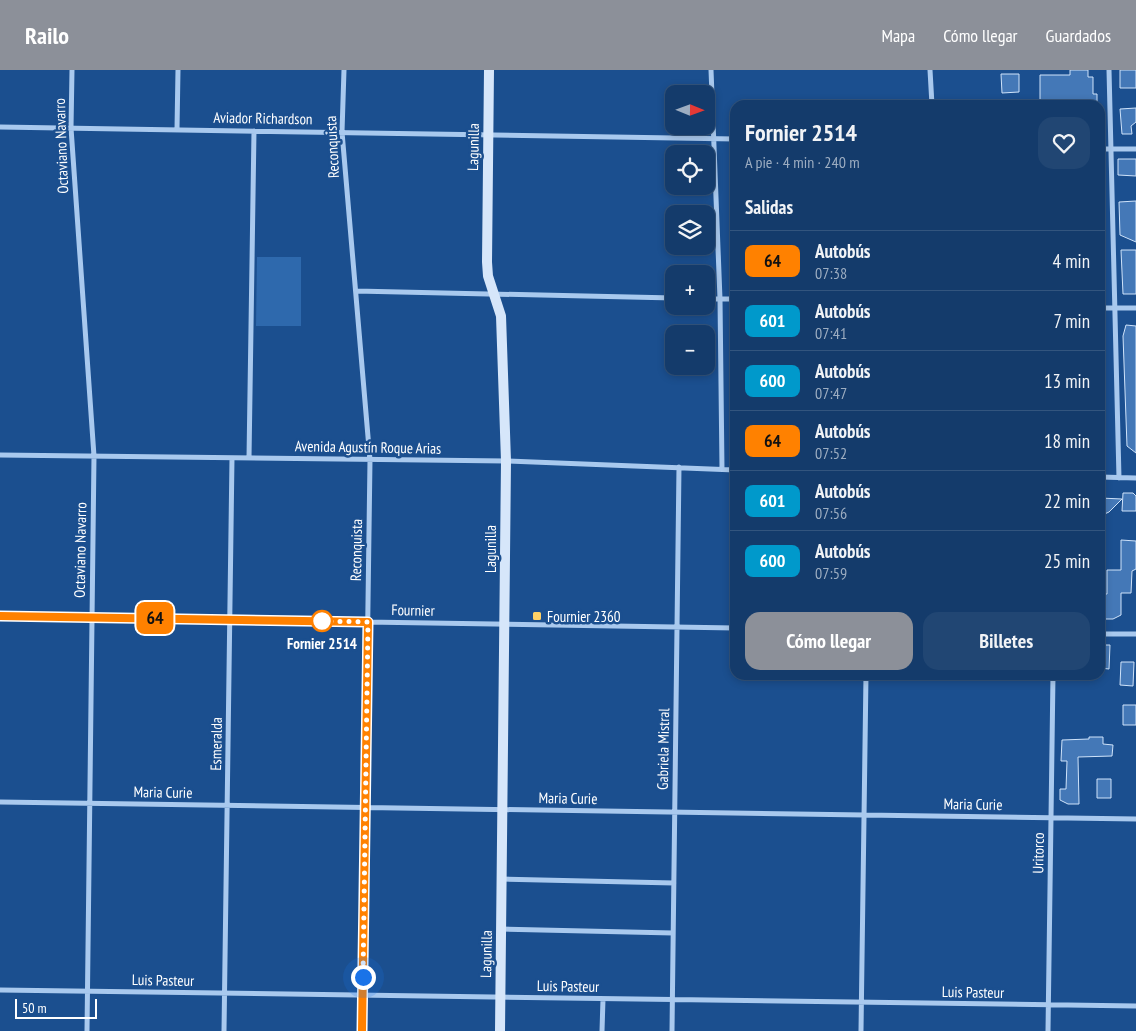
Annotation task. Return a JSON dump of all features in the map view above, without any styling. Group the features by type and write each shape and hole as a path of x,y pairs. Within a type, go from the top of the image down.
{"main road":[{"name":"Lagunilla","path":"489,70 487,262 488,276 501,316 506,462 500,1031"}],"street":[{"name":"Octaviano Navarro","path":"72,70 71,128 94,456 87,1031"},
{"path":"177,129 178,70"},
{"name":"Reconquista","path":"344,70 342,132 370,460 362,1031"},
{"path":"711,70 712,138 720,299 722,469"},
{"path":"930,70 932,100"},
{"path":"1109,70 1119,478"},
{"name":"Aviador Richardson","path":"0,126 730,139"},
{"path":"249,458 254,130"},
{"path":"1105,149 1136,149"},
{"path":"356,291 665,298"},
{"path":"715,299 730,300"},
{"path":"1105,308 1136,308"},
{"name":"Avenida Agustín Roque Arias","path":"0,455 506,462 730,470"},
{"name":"Esmeralda","path":"224,1031 232,458"},
{"name":"Gabriela Mistral","path":"672,1031 679,467"},
{"path":"1105,478 1136,478"},
{"name":"Fournier","path":"0,616 730,628"},
{"path":"1105,634 1136,634"},
{"path":"861,1031 866,680"},
{"name":"Uritorco","path":"1048,1031 1053,680"},
{"name":"Maria Curie","path":"0,802 1136,819"},
{"path":"502,879 674,883"},
{"path":"501,929 673,933"},
{"name":"Luis Pasteur","path":"0,990 1136,1006"},
{"path":"602,1031 603,999"}],"shaded area":[{"path":"257,257 301,257 301,326 256,326"}],"building":[{"path":"1070,70 1088,70 1088,77 1093,77 1093,94 1097,94 1097,100 1040,100 1040,75 1070,75"},
{"path":"1120,70 1136,70 1136,88 1120,88"},
{"path":"1001,74 1019,74 1019,92 1002,93"},
{"path":"1136,108 1136,122 1131,126 1132,134 1122,134 1120,109"},
{"path":"1118,159 1136,159 1136,176 1118,175"},
{"path":"1136,201 1136,242 1120,235 1119,202"},
{"path":"1121,250 1136,250 1136,294 1123,294"},
{"path":"1126,325 1136,326 1136,453 1127,446 1123,336"},
{"path":"1123,493 1133,493 1136,496 1136,511 1122,511"},
{"path":"1105,498 1122,499 1105,514"},
{"path":"1121,540 1136,541 1136,569 1132,571 1131,593 1121,593 1121,615 1113,619 1105,619 1107,570 1121,570"},
{"path":"1105,645 1110,645 1109,669 1105,669"},
{"path":"1121,662 1134,662 1133,686 1120,685"},
{"path":"1123,705 1136,705 1136,725 1123,725"},
{"path":"1089,737 1103,737 1103,744 1113,745 1112,756 1078,757 1079,804 1068,804 1060,800 1060,789 1066,789 1067,761 1061,761 1062,740 1089,739"},
{"path":"1097,779 1111,779 1111,798 1097,798"}],"bus line":[{"name":"64","path":"0,616 368,622 362,1031"}],"place":[{"name":"Fournier 2360","path":"537,616"},
{"name":"Fornier 2514","path":"322,621"}],"route":[{"path":"322,621 368,622 363,977"}]}
